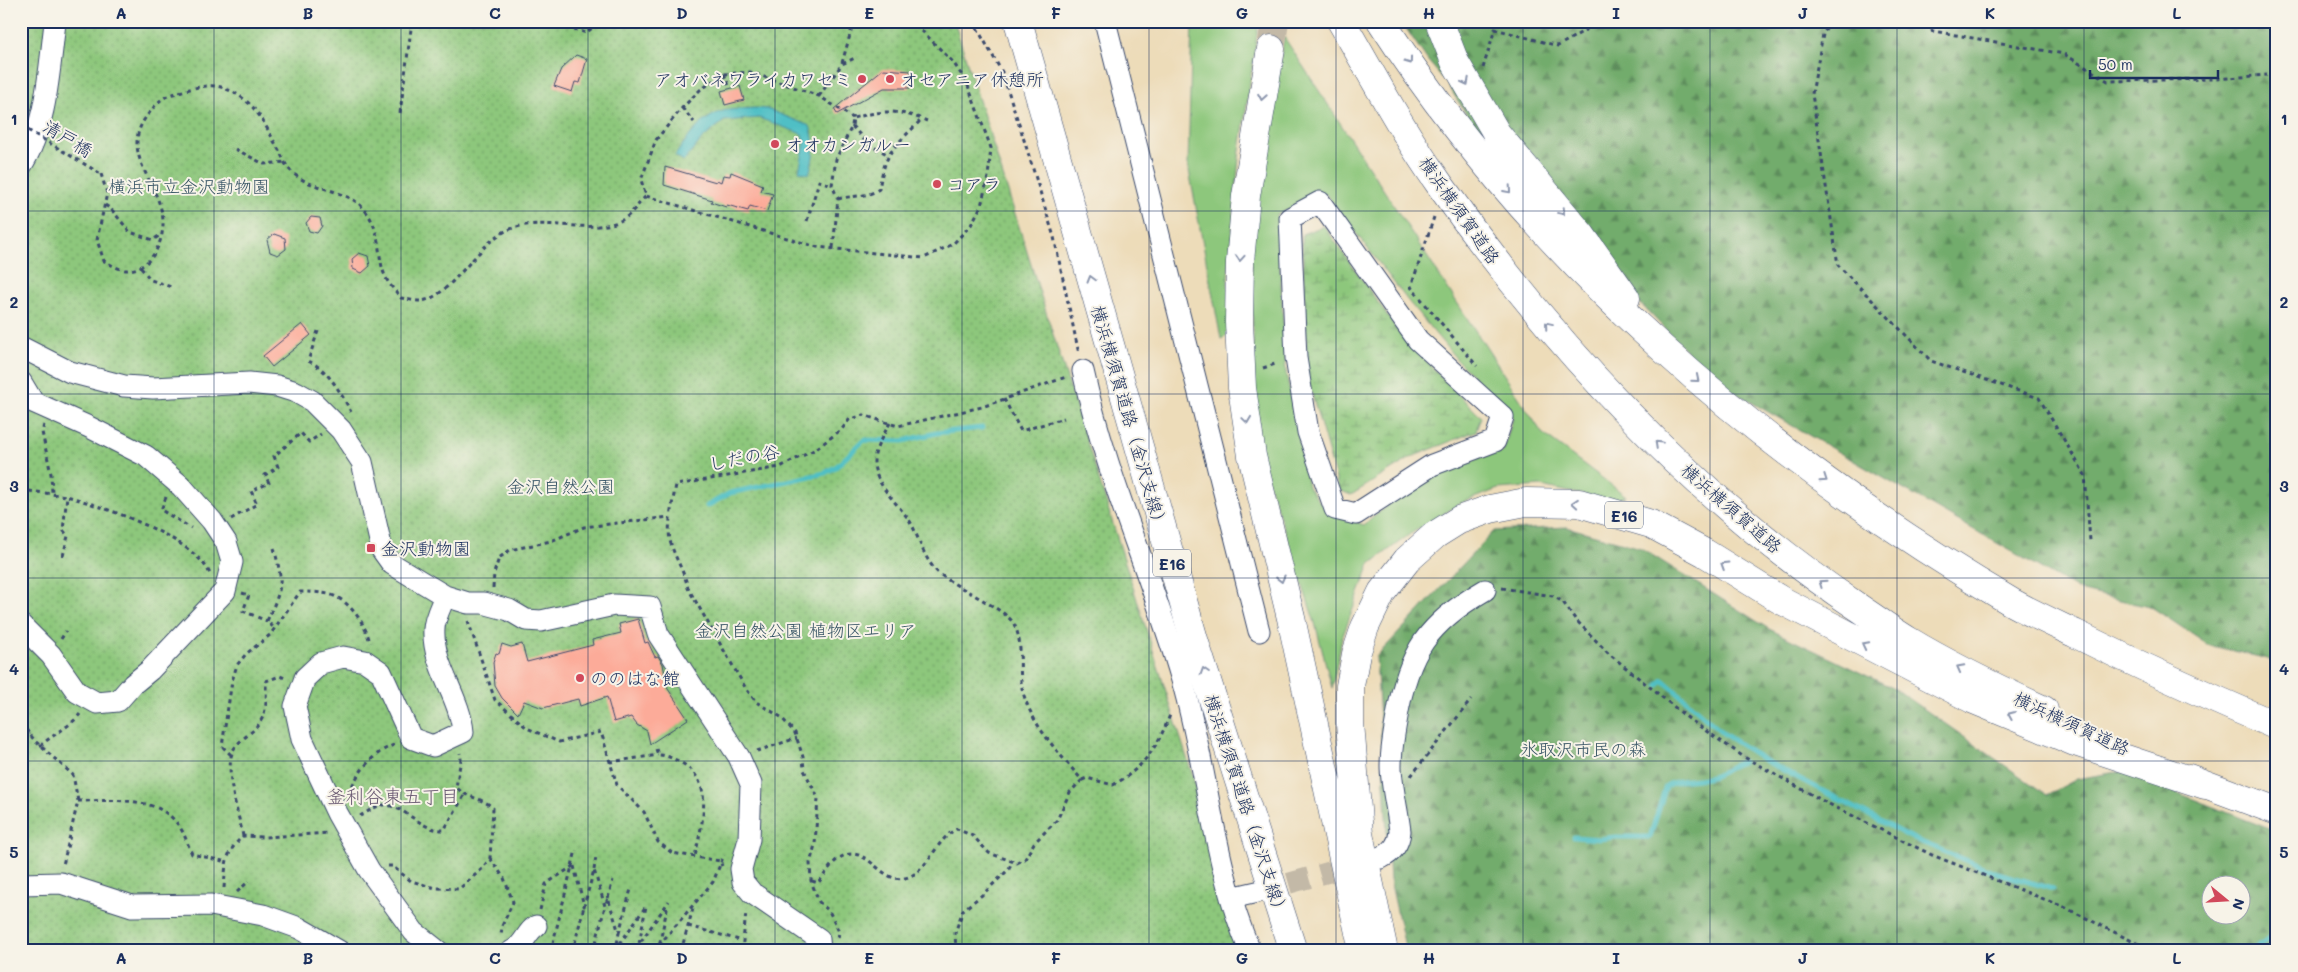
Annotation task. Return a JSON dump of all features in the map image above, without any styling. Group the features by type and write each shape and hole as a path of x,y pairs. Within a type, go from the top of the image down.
{"highway":[{"name":"E16","path":"1008,21 1060,172"},
{"name":"E16","path":"1018,21 1060,172"},
{"name":"横浜横須賀道路","path":"1342,21 1438,183 1504,272 1567,348 1622,408 1693,476 1759,534 1817,579 1909,641 2019,698 2205,785 2268,808"},
{"path":"1381,21 1474,150 1528,214 1596,287 1664,351 1728,406 1813,472 1914,540 2015,604 2170,680 2276,726"},
{"path":"1439,21 1455,62 1497,134 1582,236 1664,351"},
{"path":"1271,49 1246,196 1240,262 1239,322 1242,388 1252,456 1291,618 1364,951"},
{"name":"横浜横須賀道路（金沢支線）","path":"1060,172 1195,643 1293,951"},
{"name":"E16","path":"1384,951 1359,834 1350,723 1350,686 1356,654 1365,627 1382,592 1407,560 1435,535 1459,520 1490,509 1526,502 1579,503 1652,524 1705,553 1779,600 1972,699 2075,742 2205,785"}],"lane":[{"path":"1105,21 1258,631"},
{"path":"21,166 31,151 45,100 55,23"},
{"path":"1320,202 1418,340 1503,417 1495,441 1432,465 1356,514 1335,509 1308,432 1296,358 1290,218 1320,202"},
{"path":"22,353 70,372 124,386 153,388 249,383 278,386 296,392 312,401 346,422 362,462 382,550 392,564 401,571 445,596 509,610 526,620 542,620 614,605 650,607 658,634 739,757 751,784 748,839 741,870 743,882 752,893 829,946"},
{"path":"1083,371 1098,434 1182,680 1224,876 1232,898 1236,918 1250,951"},
{"path":"21,382 33,402 146,456 182,486 226,542 232,562 225,591 118,701 97,703 77,692 51,655 21,626"},
{"path":"1382,858 1390,854 1400,840 1396,794 1391,767 1400,701 1416,652 1436,624 1460,604 1485,590"},
{"path":"438,951 414,932 369,870 343,823 302,739 295,706 305,678 321,663 344,657 365,661 381,672 412,738 433,746 462,732 462,718 436,656 433,628 445,596"},
{"path":"21,884 61,883 132,906 222,906 282,920 338,951"},
{"path":"1232,898 1257,892"},
{"path":"506,947 518,949 531,929 536,926"}],"path":[{"path":"400,113 412,22 406,21"},
{"path":"551,21 586,33 602,21"},
{"path":"819,96 842,64 854,21"},
{"path":"646,196 817,247 924,258 953,244 971,225 981,206 988,177 991,148 970,91 953,62 912,21"},
{"path":"973,21 1002,72 1028,153 1054,237 1083,371"},
{"path":"1482,68 1495,29 1558,46 1601,21"},
{"path":"1831,21 1823,34 1812,94 1838,265 1931,361 2039,398 2085,476 2090,541"},
{"path":"1917,21 1933,31 2064,54 2108,81 2215,79 2267,75"},
{"path":"842,64 855,58"},
{"path":"646,196 641,180 656,140 682,108 700,90 724,74 750,72 819,96 853,118 880,111 907,113 927,120"},
{"path":"724,74 730,88"},
{"path":"163,232 153,240 130,232 111,209 105,205 97,240 104,260 126,271 141,268 153,256 163,232 162,212 136,152 138,135 146,116 162,97 184,90 218,86 240,94 258,113 291,171 306,181 345,196 363,208 376,228 386,279 401,298 421,301 440,294 487,242 508,229 531,224 604,225 622,220 646,196"},
{"path":"682,108 694,122"},
{"path":"833,248 838,199 832,185 836,159 852,126 853,118"},
{"path":"838,199 852,195 871,195 879,189 882,171 889,155 904,134 922,119"},
{"name":"清戸橋","path":"21,126 100,174 107,193 105,205"},
{"path":"852,126 869,145 889,155"},
{"path":"235,149 264,164 285,162"},
{"path":"807,222 819,181 832,185"},
{"path":"1434,217 1412,287 1479,368"},
{"path":"141,268 151,280 174,288"},
{"path":"216,528 257,504 251,491 269,483 265,475 278,467 274,456 301,433 309,442 346,422 340,393 317,365 308,361 318,331"},
{"name":"しだの谷","path":"670,517 676,485 780,468 816,449 842,429 849,420 863,415 898,426 982,407 1083,371"},
{"path":"1004,400 1020,431 1064,418"},
{"path":"52,412 46,418 42,432 52,493"},
{"path":"890,423 879,445 874,462 880,480 911,524 919,545 940,575 993,607 1014,623 1019,646 1022,689 1040,729 1082,780"},
{"path":"21,490 52,493 111,509 183,546 206,565 210,576"},
{"path":"63,556 68,536 63,530 66,496"},
{"path":"720,861 672,853 658,842 644,812 617,785 601,732 559,742 528,728 495,700 468,618 476,603 493,588 494,573 499,558 510,550 551,541 584,527 670,517 670,543 684,572 688,588 756,702 781,717 790,726 797,738 804,770 818,798 815,845 810,863 811,881 819,902 829,911 839,932 829,946"},
{"path":"267,621 280,592 282,575 274,548"},
{"path":"1485,590 1494,586 1553,596 1564,602 1575,619 1608,653 1689,720 1744,757 1825,802 1932,855 2064,907 2152,951"},
{"path":"231,755 222,746 232,681 237,665 246,654 274,630 300,592 329,594 344,601 367,628 371,645 365,661"},
{"path":"249,595 243,610 267,621 274,630"},
{"path":"243,836 232,785 231,755 241,739 260,724 265,711 266,681 280,676 302,686"},
{"path":"811,881 818,883 836,860 848,854 866,858 886,875 897,880 914,876 947,833 957,829 973,836 989,853 1017,863 1025,859 1034,843 1056,820 1070,792 1082,780 1087,778 1113,785 1137,769 1152,754 1167,723 1182,680"},
{"path":"40,746 55,733 74,722 92,700"},
{"path":"1396,794 1471,700"},
{"path":"21,722 40,746 73,775 78,802 61,883"},
{"path":"21,737 29,733"},
{"path":"369,870 392,866 410,881 434,888 459,889 482,869 490,858 493,808 485,800 464,796 456,788 461,758 455,736"},
{"path":"343,823 346,799 355,780 381,750 412,738"},
{"path":"745,770 755,752 797,738"},
{"path":"656,749 658,755"},
{"path":"610,762 665,755 690,768 700,782 704,792 703,813 695,857"},
{"path":"222,906 227,862 231,848 243,836 343,823 381,805 394,808 433,831 444,830 464,796"},
{"path":"78,802 114,801 150,804 167,812 177,824 192,854 227,862"},
{"path":"551,951 574,866 576,850"},
{"path":"573,951 596,856"},
{"path":"490,858 504,878 513,902 502,926 506,947"},
{"path":"720,861 724,870"},
{"path":"659,945 712,882 720,861"},
{"path":"956,951 955,934 962,910 982,895 1009,869 1012,861"},
{"path":"574,866 584,906"},
{"path":"536,926 546,884 574,866"},
{"path":"594,870 605,906"},
{"path":"594,951 613,880"},
{"path":"631,889 616,949 646,906 638,951"},
{"path":"608,898 619,933"},
{"path":"639,944 669,901 658,951"},
{"path":"681,951 695,902"},
{"path":"742,904 747,912 742,951"},
{"path":"688,926 743,941"}],"green space":[{"name":"金沢自然公園","path":"21,21 954,21 1248,951 21,951"},
{"path":"1192,21 1259,21 1239,157 1228,276 1229,335 1221,339 1188,165"},
{"path":"1401,21 2277,21 2277,666 2268,659 2208,645 2153,608 2079,590 1716,382 1482,139 1446,82 1428,61"},
{"path":"1284,37 1542,433 1626,496 1613,501 1541,486 1498,489 1463,502 1410,534 1370,564 1342,638 1332,688 1315,623 1255,442 1251,233","holes":["1326,194 1408,301 1459,362 1513,418 1503,452 1484,456 1415,483 1364,525 1327,511 1308,487 1286,373 1277,214"]},
{"path":"1324,226 1404,339 1481,417 1476,431 1414,456 1351,495 1339,490 1308,380 1302,234"},
{"name":"氷取沢市民の森","path":"1567,527 1641,548 1769,629 1897,690 2047,795 2077,779 2122,771 2277,832 2277,951 1406,951 1390,880 1376,657 1494,531"}],"water":[{"path":"767,109 810,126 814,150 809,174 799,171 805,143 802,134 759,118 724,121 702,139 684,161 675,156 696,128 710,117 727,110"}],"building":[{"path":"576,55 587,59 580,83 575,82 572,92 554,86 561,69"},
{"name":"オセアニア休憩所","path":"883,69 911,71 910,88 884,88 837,114 834,109"},
{"path":"740,86 744,100 725,105 721,91"},
{"path":"665,167 716,182 717,180 721,182 723,175 730,176 731,172 763,185 761,191 773,194 767,211 750,206 748,211 727,205 726,207 711,202 712,200 664,185"},
{"path":"311,217 320,218 322,226 317,233 309,231 306,223"},
{"path":"274,234 285,238 286,249 278,255 270,252 267,240"},
{"path":"359,253 368,256 370,266 362,273 353,269 352,259"},
{"path":"302,324 311,335 272,367 263,356"},
{"name":"ののはな館","path":"638,619 645,643 648,642 655,657 658,656 663,664 668,689 688,719 650,744 647,731 637,725 631,717 614,722 607,697 580,706 578,699 543,708 524,701 518,714 502,698 495,686 493,662 496,653 499,654 502,644 511,647 522,644 527,662 593,645 592,640 621,633 619,624"}],"waterway":[{"path":"707,506 730,493 825,473 837,466 864,440 903,441 936,433 982,428"},
{"path":"1658,685 1663,680 1724,734 1764,760 1916,840 1998,873 2053,889"},
{"path":"1574,837 1600,839 1650,837 1666,786 1671,783 1711,777 1743,762"},
{"path":"2253,951 2277,933"}],"tunnel":[{"path":"1271,49 1275,21"},
{"path":"1258,892 1358,864"}],"place":[{"name":"アオバネワライカワセミ","path":"862,79"},
{"name":"オセアニア休憩所","path":"890,79"},
{"name":"オオカンガルー","path":"775,144"},
{"name":"コアラ","path":"937,184"},
{"name":"金沢動物園","path":"371,548"},
{"name":"ののはな館","path":"580,678"}],"district":[{"name":"釜利谷東五丁目","path":"393,795"}],"park label":[{"name":"横浜市立金沢動物園","path":"189,186"},
{"name":"金沢自然公園 植物区エリア","path":"806,630"}]}
